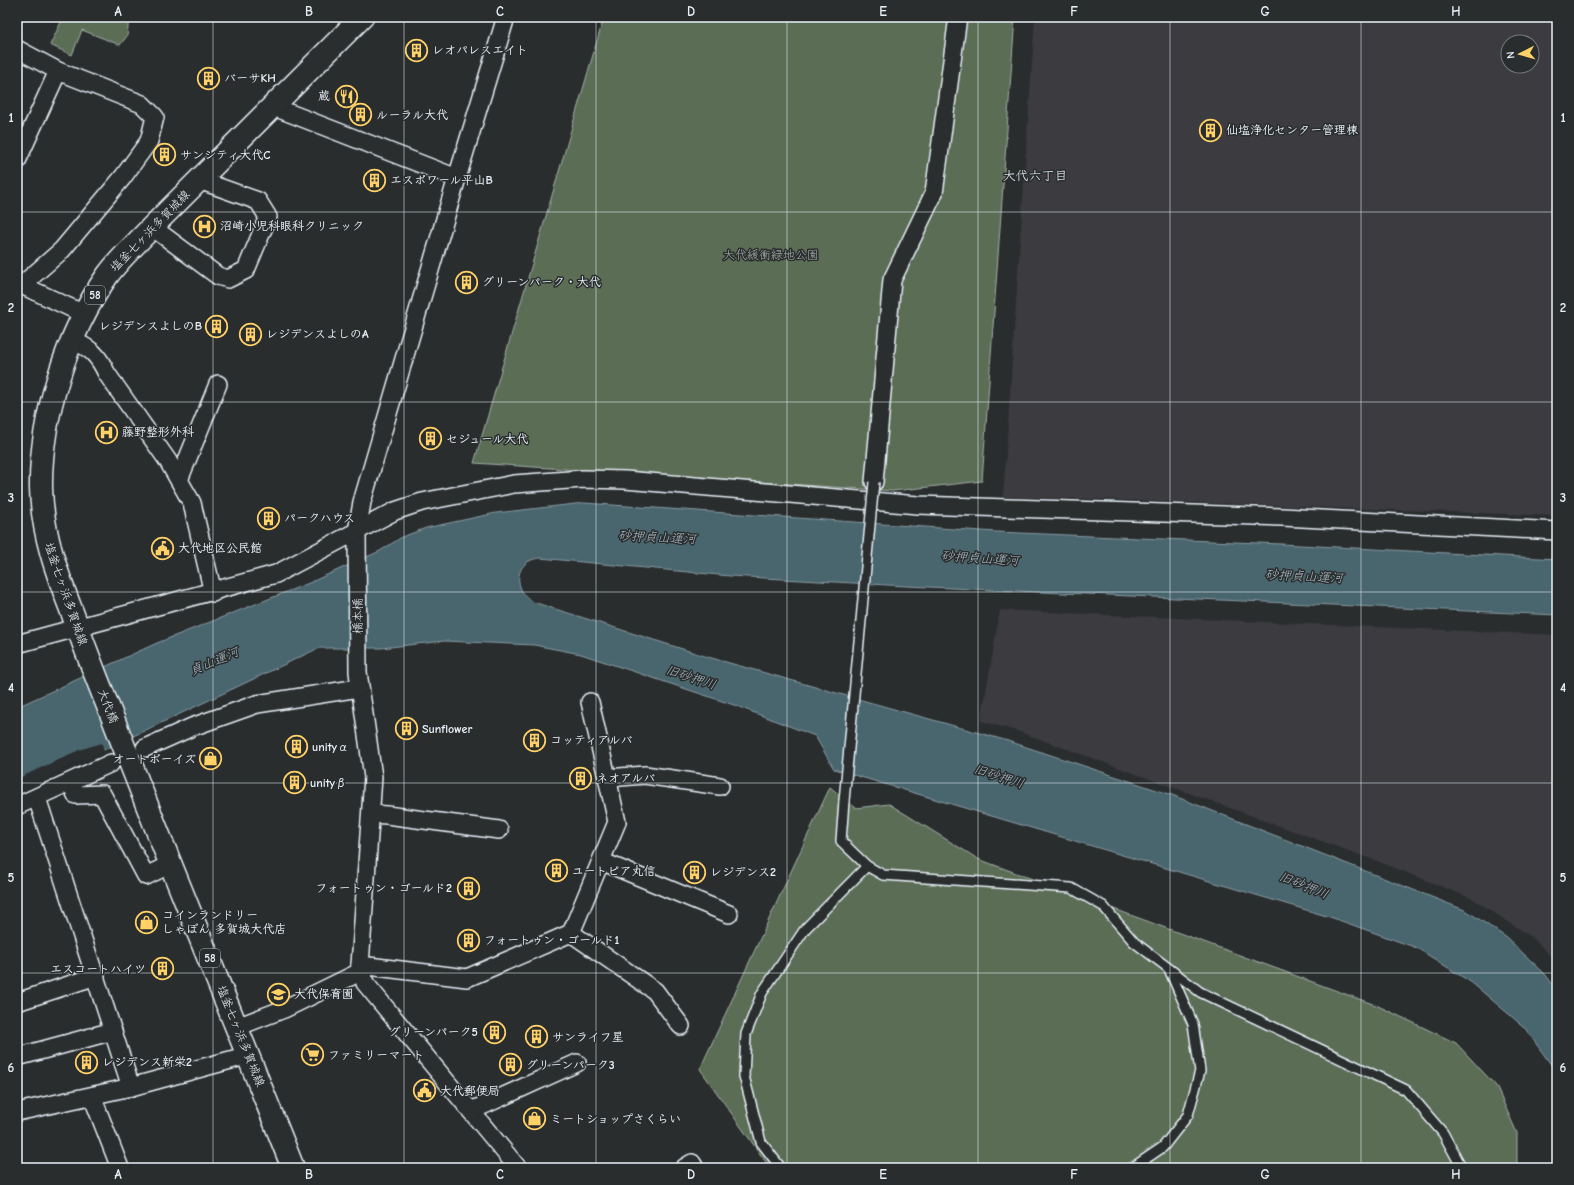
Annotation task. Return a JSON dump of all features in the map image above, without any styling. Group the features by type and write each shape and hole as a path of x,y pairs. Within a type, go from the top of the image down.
{"main road":[{"name":"塩釜七ヶ浜多賀城線","path":"91,664 76,627 52,558 43,511 41,487 42,459 49,414 59,377 72,340 84,314 107,276 120,260 362,17"},
{"name":"大代橋","path":"91,664 127,753"},
{"name":"塩釜七ヶ浜多賀城線","path":"127,753 293,1168"}],"street":[{"name":"橋本橋","path":"361,968 373,777 358,680 357,532 362,502 506,17"},
{"path":"874,482 892,280 934,193 958,17"},
{"path":"17,49 58,71 142,104 155,117 149,141 123,177 62,250 20,284 84,314"},
{"path":"17,161 58,71"},
{"path":"274,107 457,178"},
{"path":"152,227 218,276 228,279 246,270 268,217 258,201 199,180"},
{"path":"72,340 89,348 100,360 107,374 168,462 192,503 213,593"},
{"path":"179,480 218,384"},
{"path":"17,644 76,627 213,593 276,574 395,511 422,502 514,484 583,479 633,481 918,505 1282,517 1557,531"},
{"path":"17,806 71,783 127,753 192,727 258,704 358,680"},
{"path":"237,1027 284,1009 361,968 467,978 571,932 617,822 590,702"},
{"path":"607,778 645,774 720,786"},
{"path":"71,783 76,795 102,794 146,876 172,864"},
{"path":"37,798 131,1086"},
{"path":"371,814 499,830"},
{"path":"601,861 729,914"},
{"path":"571,932 655,991 681,1026"},
{"path":"361,968 365,983 518,1168"},
{"path":"17,1002 96,976"},
{"path":"17,1057 113,1031"},
{"path":"17,1112 92,1096 249,1055"},
{"path":"471,1111 577,1063"},
{"path":"92,1096 120,1168"},
{"path":"684,1168 692,1163 695,1168"}],"lane":[{"path":"874,482 841,841 867,866 883,875 1071,888 1103,906 1134,942 1200,992 1406,1090 1443,1133 1462,1168"},
{"path":"781,1168 761,1142 757,1127 744,1076 746,1034 762,993 805,929 867,866"},
{"path":"1132,1168 1163,1147 1188,1115 1200,1071 1193,1024 1169,969"}],"shaded area":[{"path":"1035,17 1557,17 1557,516 1003,497"},
{"path":"1000,610 1557,635 1557,963 1533,938 1473,899 1382,863 1017,731 981,721"}],"green space":[{"path":"58,17 127,17 129,18 127,36 120,45 82,30 72,55 50,45 62,20"},
{"name":"大代緩衝緑地公園","path":"604,17 1015,17 982,481 893,491 474,463"},
{"path":"830,787 856,808 889,804 978,859 1378,1006 1456,1043 1496,1086 1517,1133 1517,1168 770,1168 700,1069"}],"water":[{"path":"584,503 996,532 1281,544 1557,559 1557,615 906,586 730,576 540,558 531,560 525,564 519,576 519,583 526,597 533,602 708,657 1008,741 1172,795 1467,911 1507,938 1545,974 1557,990 1557,1076 1555,1070 1524,1027 1472,983 1417,948 1333,918 834,769 815,736 734,705 581,654 534,645 444,641 381,648 319,648 89,757 17,787 17,707 157,643 309,583 380,551 402,537 426,528 496,513"}],"pier":[{"path":"102,743 104,752 17,789 17,779 79,750"}],"place":[{"name":"レオパレスエイト","path":"417,50"},
{"name":"バーサKH","path":"208,78"},
{"name":"蔵","path":"346,96"},
{"name":"ルーラル大代","path":"361,115"},
{"name":"仙塩浄化センター管理棟","path":"1210,130"},
{"name":"サンシティ大代C","path":"165,155"},
{"name":"エスポワール平山B","path":"374,180"},
{"name":"沼崎小児科眼科クリニック","path":"204,226"},
{"name":"グリーンパーク・大代","path":"467,282"},
{"name":"レジデンスよしのB","path":"217,326"},
{"name":"レジデンスよしのA","path":"250,334"},
{"name":"藤野整形外科","path":"106,432"},
{"name":"セジュール大代","path":"431,439"},
{"name":"パークハウス","path":"268,518"},
{"name":"大代地区公民館","path":"162,548"},
{"name":"Sunflower","path":"407,729"},
{"name":"コッティアルバ","path":"534,740"},
{"name":"unityα","path":"296,747"},
{"name":"オートボーイズ","path":"211,759"},
{"name":"ネオアルバ","path":"580,778"},
{"name":"unityβ","path":"294,783"},
{"name":"ユートピア丸信","path":"557,871"},
{"name":"レジデンス2","path":"695,872"},
{"name":"フォートゥン・ゴールド2","path":"468,888"},
{"name":"コインランドリー しゃぼん 多賀城大代店","path":"147,922"},
{"name":"フォートゥン・ゴールド1","path":"469,940"},
{"name":"エスコートハイツ","path":"162,969"},
{"name":"大代保育園","path":"278,994"},
{"name":"グリーンパーク5","path":"494,1032"},
{"name":"サンライフ星","path":"537,1037"},
{"name":"ファミリーマート","path":"313,1055"},
{"name":"レジデンス新栄2","path":"87,1062"},
{"name":"グリーンパーク3","path":"511,1065"},
{"name":"大代郵便局","path":"425,1091"},
{"name":"ミートショップさくらい","path":"535,1119"}],"district":[{"name":"大代六丁目","path":"1035,175"}],"water label":[{"name":"砂押貞山運河","path":"657,537"},
{"name":"砂押貞山運河","path":"980,558"},
{"name":"砂押貞山運河","path":"1304,576"},
{"name":"貞山運河","path":"214,661"},
{"name":"旧砂押川","path":"691,677"},
{"name":"旧砂押川","path":"999,776"},
{"name":"旧砂押川","path":"1304,885"}]}
